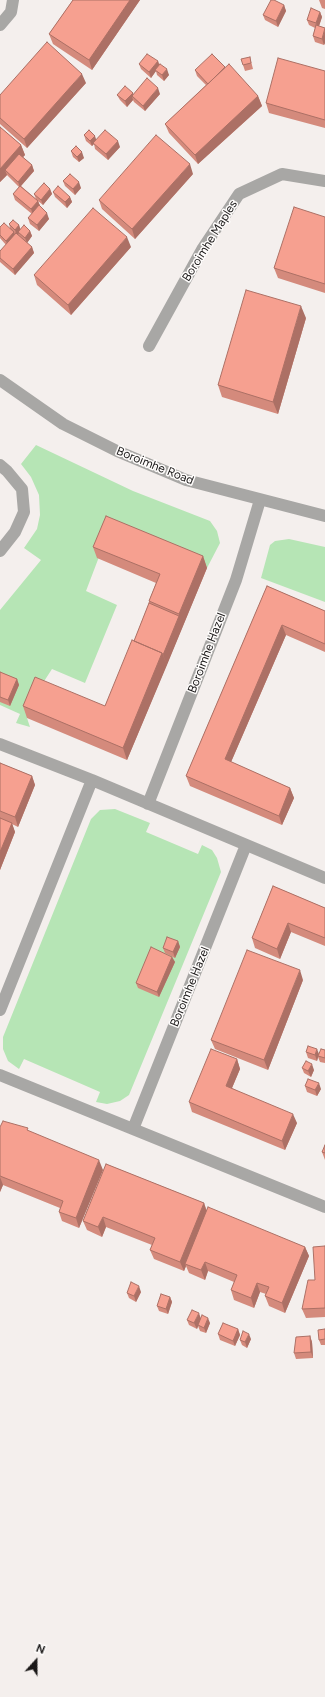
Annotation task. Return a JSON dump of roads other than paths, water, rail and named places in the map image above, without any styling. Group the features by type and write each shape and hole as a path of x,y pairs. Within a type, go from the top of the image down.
{"street":[{"path":"0,25 12,12 14,0"},
{"name":"Boroimhe Maples","path":"149,346 203,248 239,194 282,174 325,181"},
{"name":"Boroimhe Road","path":"0,380 63,424 117,451 186,480 325,516"},
{"path":"0,465 22,489 24,512 15,532 0,551"},
{"name":"Boroimhe Hazel","path":"148,804 236,580 260,500"},
{"path":"0,744 92,780 325,878"},
{"path":"0,1010 92,780"},
{"name":"Boroimhe Hazel","path":"133,1129 246,845"},
{"path":"0,1075 261,1183 325,1207"}]}
